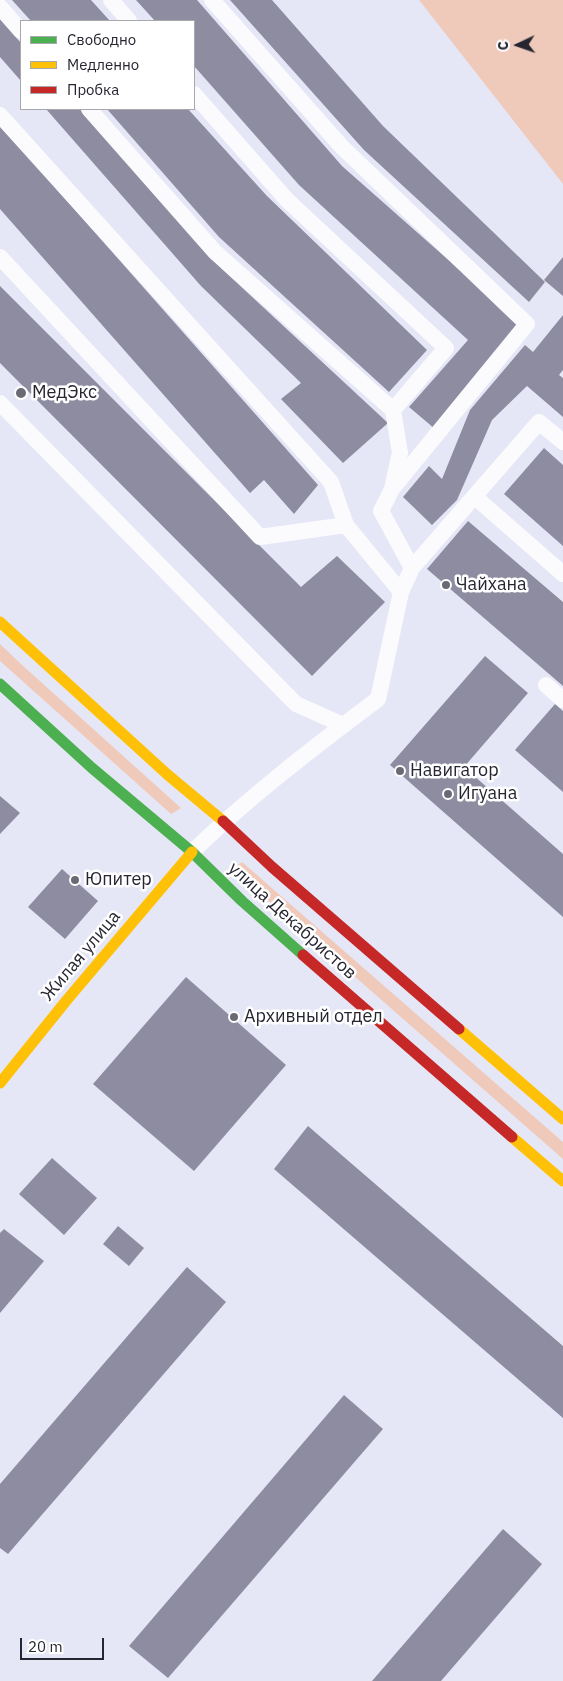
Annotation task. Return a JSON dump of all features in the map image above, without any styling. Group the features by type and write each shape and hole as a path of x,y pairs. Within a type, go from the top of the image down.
{"street":[{"name":"улица Декабристов","path":"0,622 280,874 563,1119"},
{"name":"улица Декабристов","path":"0,684 92,768 192,852 242,901 366,1012 563,1181"},
{"name":"Жилая улица","path":"0,1083 66,1001 192,852"}],"lane":[{"path":"111,0 128,20"},
{"path":"212,0 342,147 527,324 392,489 381,510 412,568"},
{"path":"0,7 20,30"},
{"path":"195,95 287,200 446,348 392,410"},
{"path":"90,110 215,252 392,410 400,453 392,489"},
{"path":"0,115 331,482 346,524 401,592"},
{"path":"0,257 260,537 346,524"},
{"path":"0,403 296,704 343,725"},
{"path":"192,852 224,822 343,725 378,699 401,592 412,568 539,422 563,442"},
{"path":"475,496 563,574"},
{"path":"546,685 563,700"}],"shaded area":[{"path":"419,0 563,0 563,184"},
{"path":"0,644 181,808 171,814 0,661"},
{"path":"242,862 563,1142 563,1159 232,869"}],"building":[{"path":"12,0 91,0 109,20 30,20"},
{"path":"136,0 197,0 342,166 521,324 435,429 409,407 468,340 299,185 195,67 195,20 154,20"},
{"path":"230,0 272,0 383,126 545,282 529,302 364,150"},
{"path":"0,19 20,42 20,80 0,57"},
{"path":"47,110 81,110 222,269 388,423 343,463 281,399 301,383 201,286"},
{"path":"108,110 189,110 267,196 427,350 389,392 219,237"},
{"path":"0,125 318,485 294,514 264,480 250,493 0,209"},
{"path":"563,257 563,296 544,280"},
{"path":"0,286 301,587 337,556 385,602 312,676 0,363"},
{"path":"563,315 563,370 559,375 563,378 563,417 527,386 492,420 457,500 432,525 403,497 429,466 442,479 470,410 525,345 533,352"},
{"path":"544,448 563,465 563,546 504,494"},
{"path":"468,521 563,602 563,686 427,569"},
{"path":"485,656 528,693 464,767 563,854 563,917 390,765"},
{"path":"555,704 563,711 563,792 515,750"},
{"path":"0,796 20,813 0,834"},
{"path":"62,869 98,901 65,939 28,907"},
{"path":"186,977 286,1065 194,1171 93,1084"},
{"path":"308,1126 563,1346 563,1418 274,1169"},
{"path":"52,1158 97,1198 64,1235 19,1194"},
{"path":"118,1226 144,1248 129,1266 103,1244"},
{"path":"4,1229 44,1261 0,1313 0,1233"},
{"path":"187,1267 226,1302 8,1554 0,1548 0,1484"},
{"path":"344,1395 383,1429 168,1678 129,1646"},
{"path":"503,1529 542,1564 441,1681 372,1681"}],"traffic: fast":[{"path":"0,684 92,768 192,852 242,901 303,955"}],"traffic: slow":[{"path":"0,622 168,775 223,821"},
{"path":"0,1083 66,1001 192,852"},
{"path":"459,1029 563,1119"},
{"path":"512,1137 563,1181"}],"traffic: jam":[{"path":"223,821 272,867 459,1029"},
{"path":"303,955 512,1137"}],"place":[{"name":"МедЭкс","path":"21,393"},
{"name":"Чайхана","path":"446,585"},
{"name":"Навигатор","path":"400,771"},
{"name":"Игуана","path":"448,794"},
{"name":"Юпитер","path":"75,880"},
{"name":"Архивный отдел","path":"234,1017"}]}
